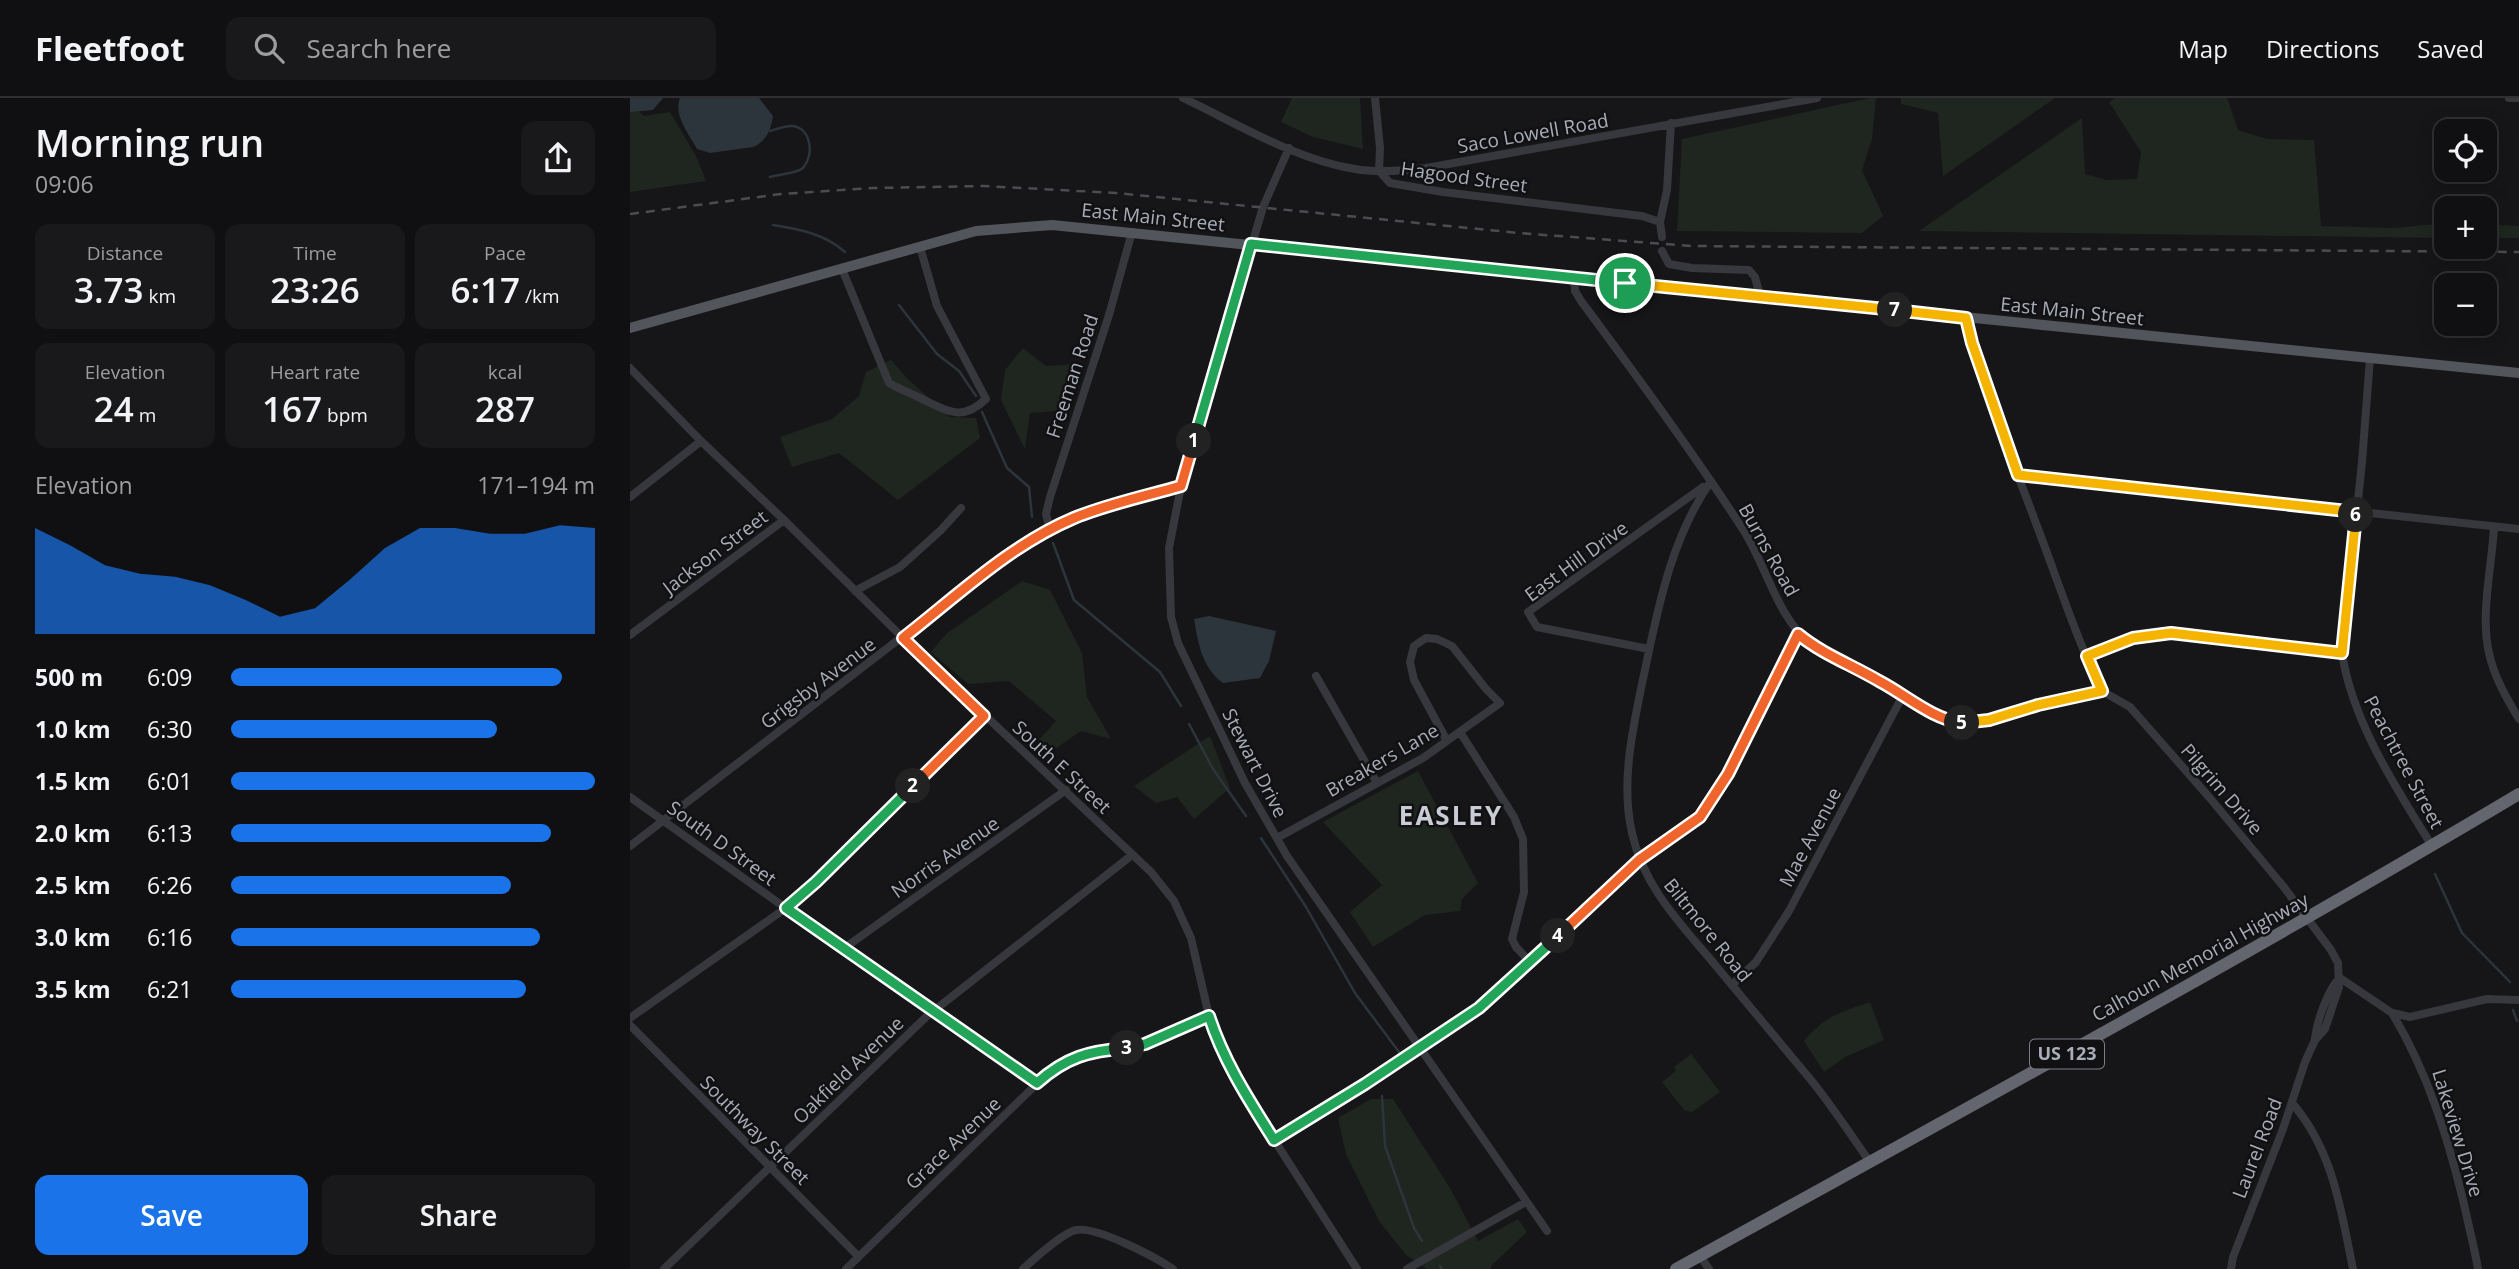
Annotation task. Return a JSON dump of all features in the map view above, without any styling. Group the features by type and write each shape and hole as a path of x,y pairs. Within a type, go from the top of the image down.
{"highway":[{"name":"Calhoun Memorial Highway","path":"1676,1269 2306,919 2519,794"}],"main road":[{"name":"East Main Street","path":"630,328 976,231 1052,225 2519,373"}],"street":[{"name":"Hagood Street","path":"1183,98 1327,163 1379,171 1390,183 1642,216 1660,222"},
{"path":"1375,98 1380,148 1379,171"},
{"name":"Saco Lowell Road","path":"1379,171 1426,168 1817,98"},
{"path":"2511,98 2519,99"},
{"path":"1662,237 1660,222 1667,190 1671,123"},
{"name":"Stewart Drive","path":"1289,148 1264,202 1181,486 1169,548 1169,601 1178,643 1245,783 1277,838 1547,1231"},
{"name":"Freeman Road","path":"1050,530 1046,514 1050,497 1105,327 1132,232"},
{"path":"842,269 889,383 939,408 966,412 986,399 937,306 920,247"},
{"path":"1662,251 1669,264 1692,268 1749,270 1755,277 1760,296"},
{"name":"Burns Road","path":"1574,278 1575,291 1581,301 1711,481 1753,546 1798,634 1811,645 1949,721 1963,723 1989,720 2038,705 2102,691"},
{"path":"1966,318 1972,343 2018,475 2102,691"},
{"name":"Peachtree Street","path":"2370,358 2342,653 2345,678 2383,764 2432,846"},
{"name":"South E Street","path":"630,368 701,442 903,638 1151,872 1174,901 1183,919 1195,951 1209,1016 1219,1046 1237,1082 1357,1269"},
{"path":"630,497 701,442"},
{"path":"2018,475 2519,529"},
{"name":"Biltmore Road","path":"1711,481 1697,501 1673,555 1649,649 1628,772 1631,832 1648,881 1670,912 1815,1085 1870,1162"},
{"name":"East Hill Drive","path":"1649,649 1536,627 1528,612 1711,481"},
{"name":"Grigsby Avenue","path":"630,846 1015,550 1050,530 1095,510 1181,486"},
{"path":"855,590 900,567 961,508"},
{"name":"Jackson Street","path":"630,635 784,520"},
{"path":"2494,527 2487,610 2489,654 2506,697 2519,719"},
{"path":"2087,656 2133,638 2171,633 2342,653"},
{"path":"1274,1140 1420,1049 1479,1008 1639,860 1700,817 1728,774 1798,634"},
{"name":"Breakers Lane","path":"1277,838 1423,758 1460,732 1500,703 1452,646 1437,639 1426,638 1414,646 1410,662 1414,680 1447,741"},
{"path":"1317,676 1377,783"},
{"name":"Pilgrim Drive","path":"2102,691 2130,707 2248,842 2331,950 2338,963 2340,978"},
{"name":"Mae Avenue","path":"1732,985 1756,962 1789,911 1903,695"},
{"path":"630,1018 786,908 816,882 984,716"},
{"path":"1460,732 1506,804 1523,839 1524,892 1512,939 1530,962"},
{"name":"Norris Avenue","path":"843,949 1066,790"},
{"name":"South D Street","path":"630,797 1037,1083"},
{"name":"Oakfield Avenue","path":"664,1269 933,1011 1132,855"},
{"path":"2340,978 2392,1013 2410,1017 2487,999 2519,1000"},
{"name":"Laurel Road","path":"2231,1269 2233,1257 2315,1040 2317,1026 2333,983 2340,978"},
{"name":"Lakeview Drive","path":"2392,1013 2413,1049 2440,1117 2455,1167 2478,1269"},
{"name":"Grace Avenue","path":"846,1269 1052,1069 1081,1055 1102,1049 1145,1044 1209,1016"},
{"name":"Southway Street","path":"630,1025 858,1256"},
{"path":"2292,1103 2304,1118 2326,1157 2342,1210 2353,1269"},
{"path":"1408,1269 1526,1202"},
{"path":"1023,1269 1062,1238 1078,1229 1100,1234 1132,1247 1173,1269"},
{"path":"1700,1256 1709,1269"}],"shaded area":[{"path":"630,98 663,98 653,110 630,112"},
{"path":"680,98 759,98 773,116 768,134 753,147 710,153 697,149 680,118"},
{"path":"1292,98 1360,98 1363,149 1313,137 1281,122"},
{"path":"1876,98 1872,139 1862,170 1883,216 1862,233 1677,231 1682,139"},
{"path":"1901,98 2055,98 1943,176 1938,113 1901,104"},
{"path":"2115,98 2227,98 2238,130 2267,139 2314,140 2321,226 2394,228 2434,224 2434,238 1919,231 2082,118 2085,174 2106,180 2137,179 2141,152 2109,102"},
{"path":"630,103 644,116 670,112 696,156 706,181 630,192"},
{"path":"2497,225 2519,226 2519,238 2497,238"},
{"path":"1023,348 1046,366 1078,364 1056,411 1030,413 1025,449 1001,400 1005,370"},
{"path":"891,360 950,417 976,418 980,438 898,500 839,453 792,467 780,437 832,419 859,396 866,372"},
{"path":"1022,581 1050,590 1082,653 1087,697 1111,739 1081,731 1055,749 1037,742 1056,721 1009,681 968,684 931,652 946,634"},
{"path":"1209,616 1276,631 1269,661 1260,678 1223,683 1210,670 1199,646 1194,619"},
{"path":"1210,736 1230,788 1194,819 1177,797 1156,803 1134,786"},
{"path":"1418,771 1478,883 1462,899 1460,911 1425,915 1373,947 1350,912 1382,885 1323,822"},
{"path":"1870,1002 1884,1040 1845,1057 1824,1072 1804,1041 1826,1020"},
{"path":"1691,1054 1720,1092 1692,1112 1684,1110 1662,1082 1676,1071 1674,1067"},
{"path":"1371,1099 1393,1099 1450,1188 1478,1241 1518,1219 1527,1232 1491,1269 1427,1269 1406,1255 1379,1221 1346,1154 1338,1118"}],"waterway":[{"path":"770,131 787,126 799,128 807,137 810,150 803,168 770,177"},
{"path":"773,225 820,237 845,252"},
{"path":"899,305 937,354 959,371 976,396"},
{"path":"982,412 1007,468 1029,487 1032,517"},
{"path":"1053,543 1074,600 1160,672 1181,706"},
{"path":"1189,724 1213,769 1246,816"},
{"path":"1261,838 1306,907 1355,993 1399,1052"},
{"path":"2435,874 2462,933 2510,982"},
{"path":"2513,1010 2517,1021"},
{"path":"1382,1096 1385,1146 1414,1228 1422,1241"}],"railway":[{"path":"630,214 781,194 873,188 984,186 1116,193 1519,233 1691,246 2519,252"}],"district":[{"name":"EASLEY","path":"1451,816"}],"route":[{"path":"1251,244 1625,283 1966,318 1972,343 2018,475 2356,512 2342,653 2171,633 2146,635 2087,656 2102,691 2038,705 1989,720 1963,723 1936,715 1811,645 1798,634 1728,774 1700,817 1639,860 1479,1008 1420,1049 1274,1140 1237,1082 1219,1046 1209,1016 1145,1044 1102,1049 1081,1055 1052,1069 1037,1083 786,908 816,882 984,716 903,638 1015,550 1050,530 1095,510 1181,486 1251,244"}]}
